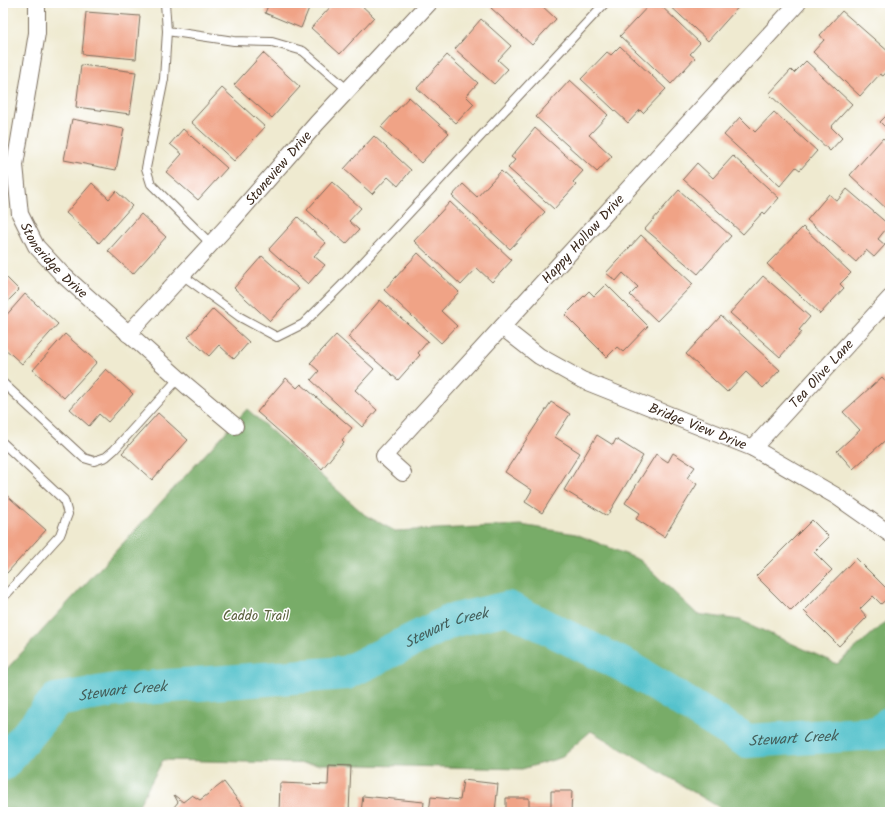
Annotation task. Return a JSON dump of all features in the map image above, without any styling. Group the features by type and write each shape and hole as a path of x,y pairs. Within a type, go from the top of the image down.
{"street":[{"name":"Stoneridge Drive","path":"37,3 37,33 15,165 20,214 36,246 62,274 128,334 235,426"},
{"name":"Stoneview Drive","path":"128,334 428,3"},
{"name":"Happy Hollow Drive","path":"403,474 384,456 798,3"},
{"name":"Tea Olive Lane","path":"753,448 890,298"},
{"name":"Bridge View Drive","path":"502,327 539,356 582,380 753,448 836,496 890,534"}],"lane":[{"path":"164,3 167,31 164,79 146,168 151,184 211,244"},
{"path":"182,275 240,317 277,337 303,324 348,279 605,3"},
{"path":"167,31 234,41 272,42 303,51 348,90"},
{"path":"3,383 84,458 94,462 106,457 114,450 179,378"},
{"path":"3,444 64,500 68,514 60,535 3,598"}],"green space":[{"name":"Caddo Trail","path":"247,409 365,515 395,531 521,525 576,534 640,560 697,614 740,620 837,664 890,618 890,812 727,812 591,731 560,758 522,769 163,760 135,812 3,812 3,673"}],"building":[{"path":"269,3 311,3 301,28 265,13"},
{"path":"334,3 359,3 374,17 340,54 311,28"},
{"path":"496,3 539,3 556,19 532,45 491,8"},
{"path":"651,3 658,3 700,43 690,54 695,58 671,84 620,36"},
{"path":"667,3 742,3 708,41"},
{"path":"842,11 890,53 890,68 883,76 880,74 860,96 813,52 824,40 820,35"},
{"path":"86,12 140,16 136,59 82,54"},
{"path":"481,19 511,46 498,60 508,69 494,84 455,49"},
{"path":"620,46 666,89 643,113 640,110 628,123 581,79 607,52 611,55"},
{"path":"263,53 300,87 272,118 234,85"},
{"path":"447,55 478,83 466,96 474,104 456,123 417,88"},
{"path":"806,61 852,104 831,127 842,138 830,151 769,94 791,70 794,73"},
{"path":"81,65 136,72 130,114 76,107"},
{"path":"570,80 608,115 589,135 612,156 597,172 536,117"},
{"path":"222,88 265,127 234,161 191,122"},
{"path":"409,97 449,133 421,163 381,127"},
{"path":"774,112 817,151 800,170 796,167 780,186 724,135 740,117 755,132"},
{"path":"890,112 890,132 880,122"},
{"path":"72,119 124,129 116,170 64,160"},
{"path":"535,128 583,171 573,182 576,185 554,209 508,168 515,160 511,157"},
{"path":"183,129 227,168 198,200 166,172 182,154 170,144"},
{"path":"374,136 411,170 398,186 388,177 372,194 344,169"},
{"path":"883,138 890,145 890,212 850,175"},
{"path":"733,156 779,198 765,214 763,212 743,234 683,179 697,163 713,178"},
{"path":"501,171 545,212 510,249 452,196 463,184 477,197"},
{"path":"332,182 361,208 349,221 359,230 346,244 307,210"},
{"path":"92,183 109,199 116,191 132,206 99,243 66,213"},
{"path":"847,189 889,225 878,239 885,245 874,257 866,250 856,262 807,220 829,194 837,201"},
{"path":"679,190 731,236 698,274 645,229"},
{"path":"450,202 512,260 492,282 477,268 461,285 414,241"},
{"path":"141,214 166,237 133,274 108,251"},
{"path":"298,217 326,243 314,256 325,265 308,284 269,249"},
{"path":"803,227 851,273 840,284 844,288 820,314 767,264"},
{"path":"641,235 693,284 657,321 630,295 638,287 623,273 616,281 606,273"},
{"path":"418,253 459,292 441,311 457,326 441,343 384,290"},
{"path":"262,256 299,289 270,321 234,288"},
{"path":"3,274 19,290 3,306"},
{"path":"763,276 810,317 799,330 802,332 780,357 730,313"},
{"path":"606,284 648,326 623,352 617,347 607,357 565,315 589,291 594,296"},
{"path":"25,294 58,324 22,364 3,347 3,319"},
{"path":"380,300 428,341 418,353 420,355 398,380 348,337"},
{"path":"213,309 249,342 234,359 219,345 209,356 188,337"},
{"path":"721,316 780,370 763,388 746,372 727,392 686,354"},
{"path":"65,334 97,362 64,398 33,370"},
{"path":"336,335 374,369 355,390 377,410 362,427 311,380 319,371 310,363"},
{"path":"106,369 133,394 108,422 99,414 89,426 70,409"},
{"path":"882,377 890,386 890,436 853,469 837,451 860,430 843,412"},
{"path":"286,378 297,388 301,384 352,428 342,440 344,442 322,469 257,412"},
{"path":"551,402 570,414 555,437 580,453 542,513 525,502 532,490 505,472"},
{"path":"158,413 188,440 152,480 122,453"},
{"path":"597,435 613,445 616,439 643,456 607,516 564,490"},
{"path":"673,453 695,467 687,478 697,484 664,537 636,519 640,513 625,503 656,454 668,462"},
{"path":"890,465 890,474 886,469"},
{"path":"3,492 46,530 7,573 3,570"},
{"path":"812,520 829,537 814,552 832,570 791,611 756,576"},
{"path":"856,558 890,592 890,596 881,604 873,596 860,609 867,617 839,646 804,611"},
{"path":"329,765 351,766 349,812 279,812 280,783 328,785"},
{"path":"463,780 498,784 495,812 429,812 431,797 460,800"},
{"path":"224,782 247,812 170,812 178,802 174,795 183,802 192,795 200,800"},
{"path":"551,791 572,791 571,812 506,812 506,798 529,798 529,806 551,806"},
{"path":"363,796 424,802 423,812 361,812"}],"waterway":[{"name":"Stewart Creek","path":"3,764 56,700 116,690 346,673 451,621 508,608 629,668 747,741 880,733 890,723"}]}
